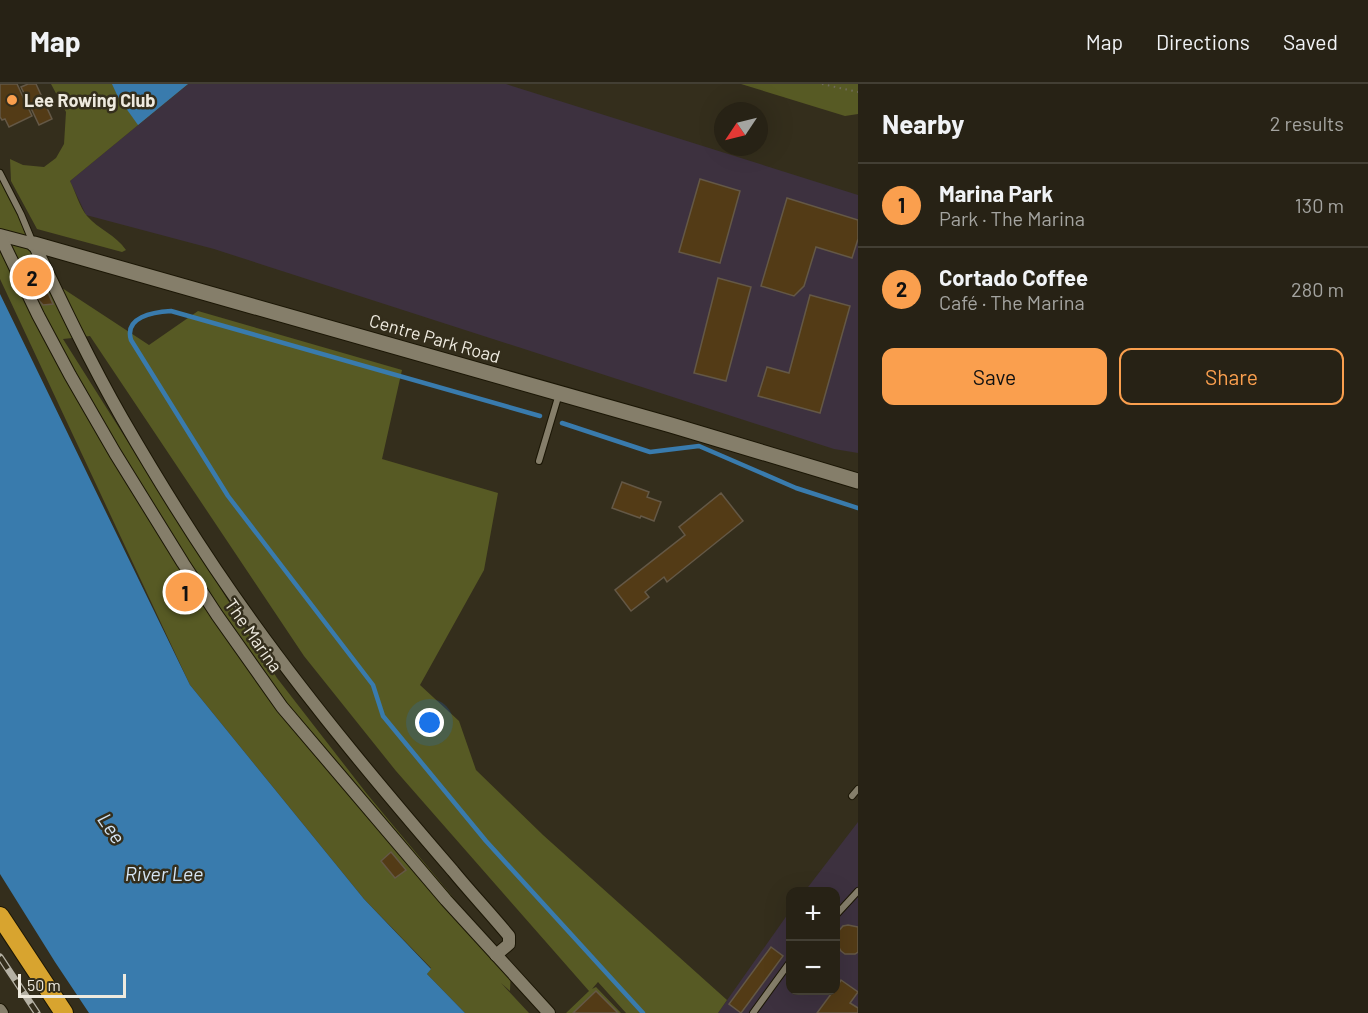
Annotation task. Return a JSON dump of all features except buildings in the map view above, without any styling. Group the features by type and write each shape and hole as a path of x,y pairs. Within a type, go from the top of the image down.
{"highway":[{"path":"0,916 63,1013"}],"street":[{"name":"Centre Park Road","path":"0,235 853,477"},
{"name":"The Marina","path":"0,235 70,375 121,462 217,615 282,707 446,900 549,1013"},
{"name":"The Marina","path":"34,244 77,333 121,416 167,494 232,592 304,691 509,936 510,944 496,955"}],"lane":[{"path":"0,173 34,244"},
{"path":"538,461 559,394"},
{"path":"852,796 858,789"},
{"path":"840,911 858,891"},
{"path":"753,1013 786,968"}],"path":[{"path":"822,84 858,92"}],"shaded area":[{"path":"188,84 506,84 714,150 714,156 734,156 858,195 858,453 834,449 214,249 86,215 70,181"},
{"path":"858,822 858,1013 718,1013 786,917 786,995 840,995 840,887 808,887"}],"green space":[{"path":"51,84 188,84 70,181 84,213 122,245 126,250 122,252 37,229 11,181 10,159 23,165 44,167 56,158 64,144 66,112"},
{"path":"741,84 858,84 858,114 845,116"},
{"path":"0,176 59,286 149,345 198,311 402,370 382,459 498,493 484,570 420,685 459,721 476,770 543,835 727,1000 718,1013 626,1013 598,982 592,989 596,987 621,1013 566,1013 589,991 396,771 304,656 90,336 63,339 277,678 367,794 511,967 510,991 501,983 529,1013 465,1013 427,974 431,968 364,899 190,685 0,279"}],"water":[{"path":"112,84 188,84 138,125 118,97"},
{"name":"River Lee","path":"0,294 190,685 364,899 431,969 427,974 465,1013 89,1013 55,962 0,874"}],"waterway":[{"path":"540,416 171,311 142,317 136,321 130,332 131,340 228,496 373,685 383,716 486,841 643,1013"},
{"path":"562,423 650,452 699,446 796,488 858,508"}],"railway":[{"path":"0,957 37,1013"}],"place":[{"name":"Lee Rowing Club","path":"12,100"},
{"name":"Cortado Coffee","path":"32,277"},
{"name":"Marina Park","path":"185,592"}],"water label":[{"name":"Lee","path":"112,828"}]}
